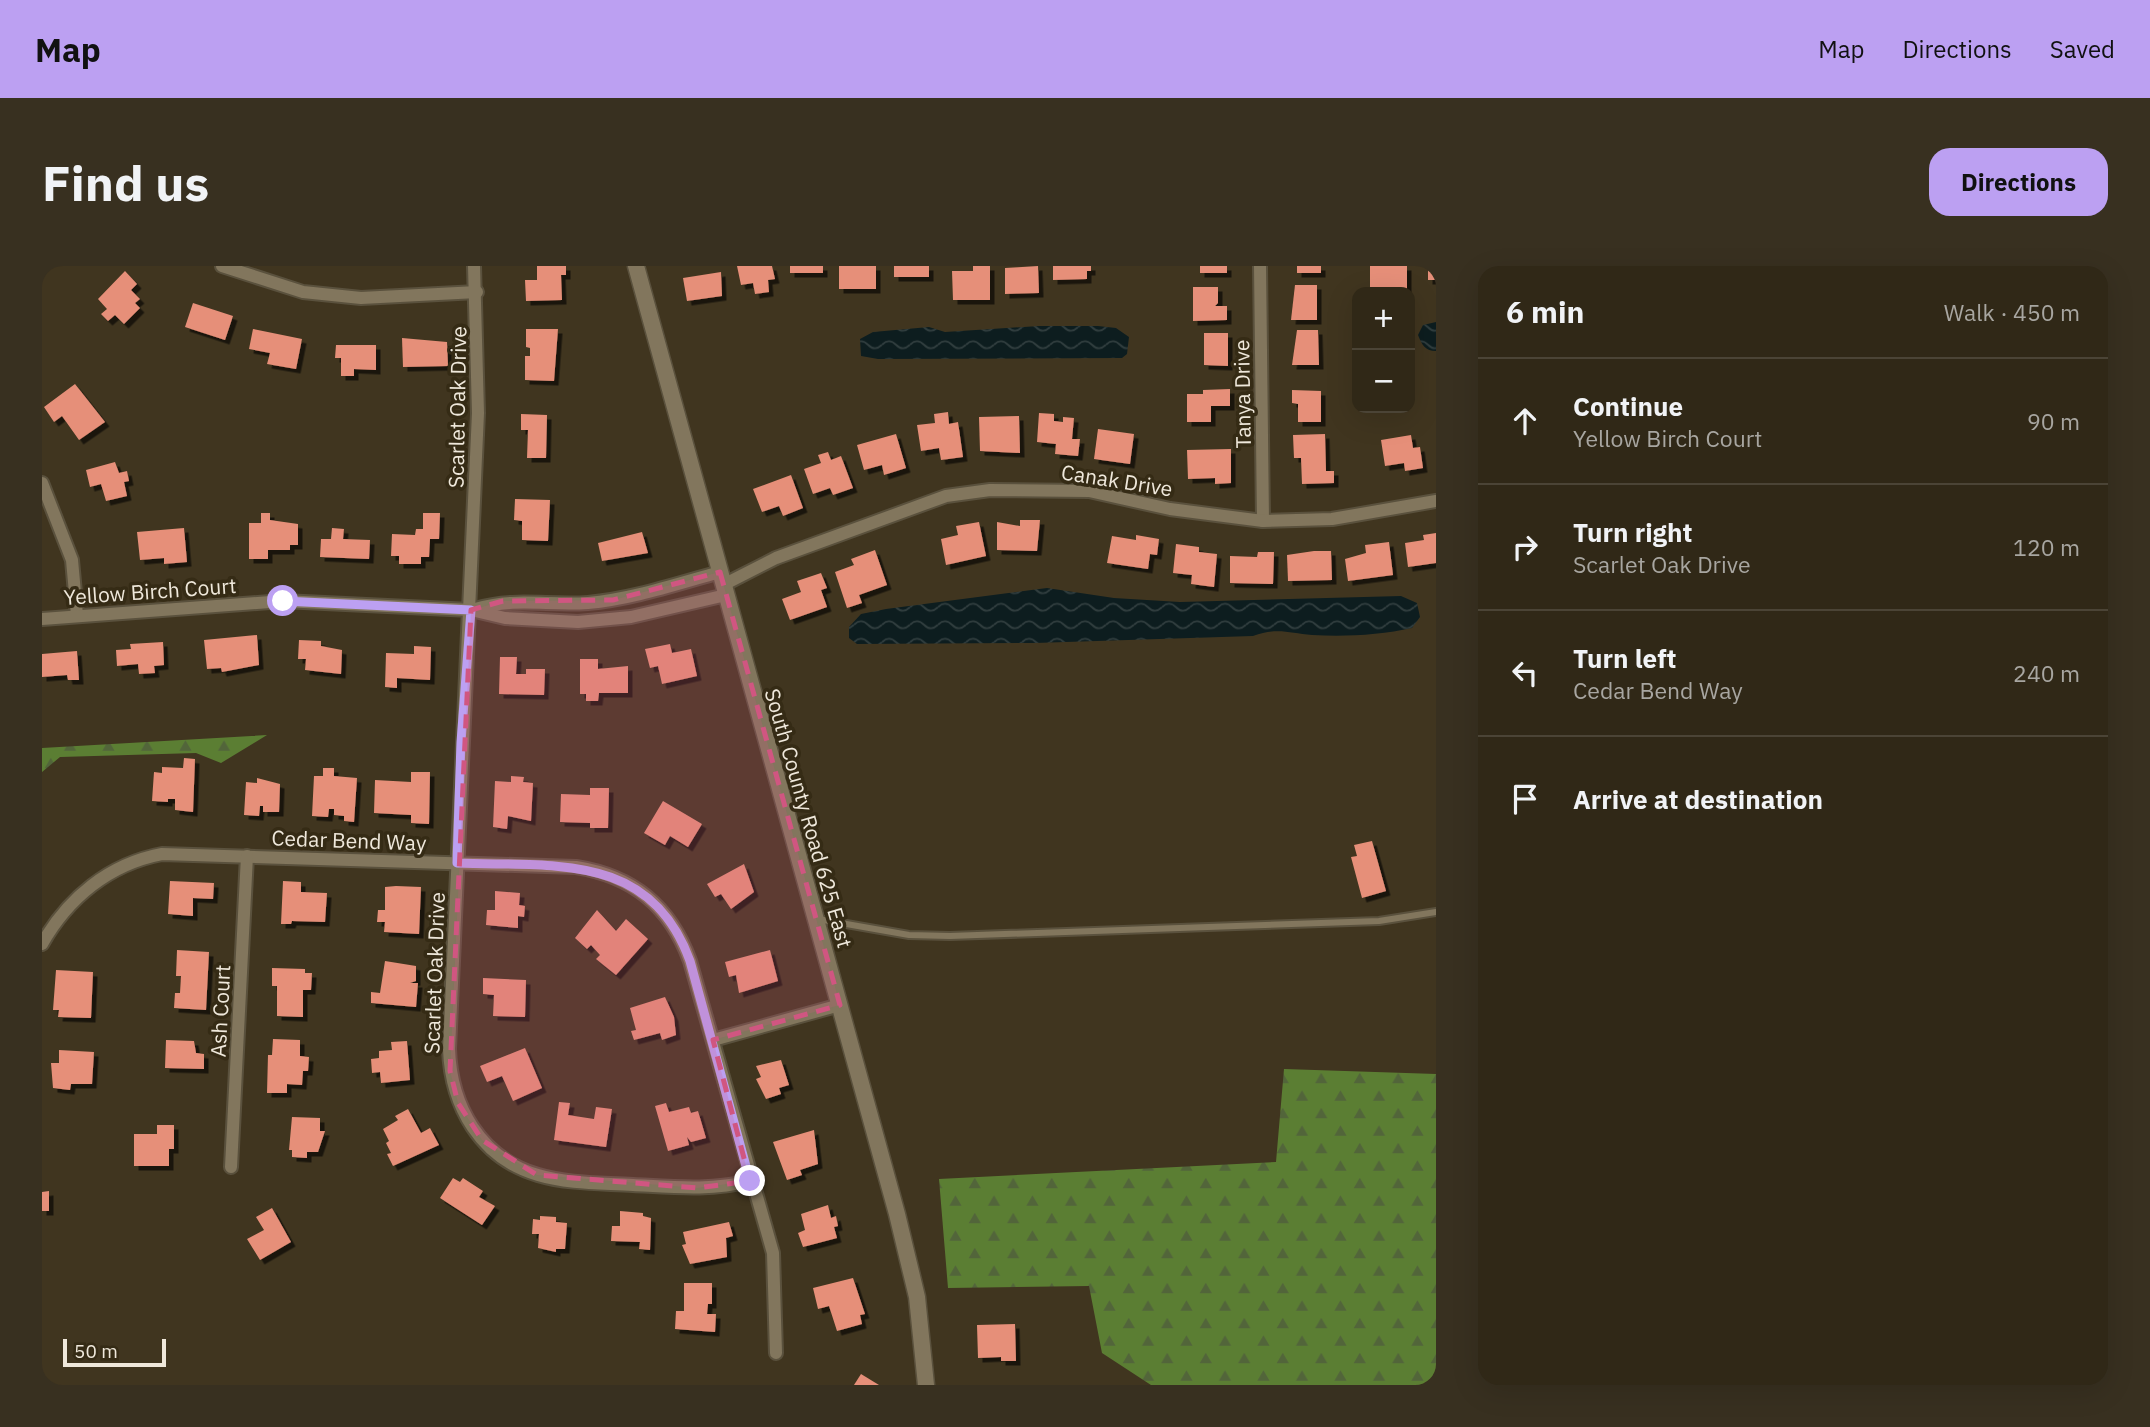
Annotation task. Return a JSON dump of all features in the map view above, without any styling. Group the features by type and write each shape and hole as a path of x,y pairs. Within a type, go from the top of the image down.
{"street":[{"path":"222,266 256,279 314,294 361,298 477,292"},
{"name":"Scarlet Oak Drive","path":"474,266 477,292 478,413 471,610 461,742 450,1071 458,1103 482,1140 516,1167 558,1180 697,1188 750,1181"},
{"name":"South County Road 625 East","path":"636,266 840,1004 917,1297 926,1385"},
{"name":"Tanya Drive","path":"1259,266 1263,521"},
{"path":"42,483 72,560 76,615"},
{"name":"Canak Drive","path":"723,584 776,558 946,496 990,490 1089,491 1170,509 1263,521 1332,519 1436,501"},
{"name":"Yellow Birch Court","path":"471,610 503,601 584,603 723,584"},
{"name":"Yellow Birch Court","path":"42,618 283,601 471,610 505,618 578,622 631,617 723,584"},
{"name":"Cedar Bend Way","path":"42,944 57,920 77,898 109,874 136,860 162,854 576,867 598,871 639,889 656,903 682,940 713,1040 750,1181 773,1253 776,1353"},
{"name":"Ash Court","path":"231,1167 247,856"},
{"path":"713,1040 840,1004"}],"lane":[{"path":"816,918 909,935 950,936 1380,921 1436,912"}],"highlighted area":[{"path":"720,572 840,1005 713,1040 750,1181 697,1188 537,1175 482,1140 458,1103 450,1071 471,610 503,601 613,600"}],"green space":[{"path":"267,735 221,763 196,753 60,757 42,772 42,748"},
{"path":"1284,1069 1436,1074 1436,1385 1151,1385 1102,1353 1089,1286 948,1288 939,1179 1276,1162"}],"water":[{"path":"1436,322 1436,351 1424,347 1418,335 1423,325"},
{"path":"1039,326 1116,328 1129,337 1127,354 1122,358 878,359 861,356 860,339 873,332 929,327 945,332"},
{"path":"1047,588 1114,598 1180,602 1401,596 1417,603 1420,617 1412,628 1350,636 1276,631 1253,636 1035,643 857,644 849,638 849,627 861,614"}],"building":[{"path":"537,266 566,266 566,275 561,275 562,300 526,301 525,280 537,280"},
{"path":"737,266 772,266 775,279 768,280 769,292 755,294 753,283 741,285"},
{"path":"790,266 823,266 823,273 790,273"},
{"path":"839,266 876,266 876,289 839,289"},
{"path":"894,266 929,266 929,277 894,277"},
{"path":"973,266 990,266 990,300 953,300 952,271 973,271"},
{"path":"1038,266 1039,293 1005,294 1005,268"},
{"path":"1053,266 1091,266 1091,271 1087,271 1087,279 1053,280"},
{"path":"1200,266 1227,266 1227,273 1200,273"},
{"path":"1297,266 1321,266 1321,273 1297,273"},
{"path":"1370,266 1407,266 1407,287 1370,287"},
{"path":"1428,266 1436,266 1436,280 1428,280"},
{"path":"125,271 137,284 131,290 140,299 135,303 140,308 124,324 115,315 108,321 101,314 107,309 98,299"},
{"path":"721,272 722,296 687,301 683,278"},
{"path":"1295,285 1317,285 1317,320 1291,320"},
{"path":"1193,287 1218,287 1218,303 1215,306 1227,306 1227,320 1193,321"},
{"path":"193,303 233,316 225,340 185,327"},
{"path":"253,329 302,339 296,369 267,364 270,353 249,349"},
{"path":"526,329 558,329 554,381 525,380 525,356 530,356 530,348 526,347"},
{"path":"1297,330 1318,330 1319,365 1292,365"},
{"path":"1204,333 1228,333 1228,366 1204,365"},
{"path":"402,338 447,342 448,366 403,367"},
{"path":"336,345 376,345 376,370 354,369 354,376 341,376 341,358 335,358"},
{"path":"75,384 105,422 79,440 62,416 54,422 44,407"},
{"path":"1230,389 1230,406 1211,406 1211,422 1187,422 1187,394 1203,394 1203,390"},
{"path":"1292,390 1321,391 1321,422 1298,422 1298,404 1292,403"},
{"path":"948,412 949,424 958,422 963,457 941,460 939,448 921,451 917,425 935,423 934,414"},
{"path":"1039,413 1054,414 1054,421 1063,422 1063,417 1074,418 1072,439 1080,439 1078,456 1055,454 1056,444 1037,442"},
{"path":"521,414 547,415 546,458 527,458 528,430 521,430"},
{"path":"1019,416 1020,453 980,451 979,417"},
{"path":"1098,429 1134,434 1130,464 1094,459"},
{"path":"896,434 906,468 884,475 882,465 864,470 857,445"},
{"path":"1325,434 1326,471 1334,471 1334,483 1302,484 1301,458 1294,458 1293,435"},
{"path":"1411,435 1413,448 1420,447 1423,468 1405,471 1404,463 1385,466 1381,440"},
{"path":"1231,449 1231,483 1215,484 1215,478 1188,479 1187,450"},
{"path":"828,452 831,460 841,456 853,488 833,495 830,488 813,494 804,469 821,463 818,455"},
{"path":"115,462 119,473 127,471 129,481 124,482 127,496 106,501 101,484 90,487 86,470"},
{"path":"791,475 803,508 783,516 779,506 762,512 753,489"},
{"path":"515,499 550,500 548,541 522,540 522,521 514,520"},
{"path":"261,513 270,513 270,520 298,524 298,545 290,545 290,550 268,550 268,559 249,559 249,523 261,523"},
{"path":"423,513 440,513 439,539 430,539 429,557 421,557 421,564 399,564 399,556 391,556 392,534 415,535 416,529 423,529"},
{"path":"1020,520 1040,520 1037,551 997,550 997,522 1020,526"},
{"path":"979,522 986,556 946,565 941,539 958,535 956,526"},
{"path":"184,528 187,562 164,564 164,558 140,560 137,532"},
{"path":"332,528 344,529 343,539 370,540 369,559 320,557 321,539 331,539"},
{"path":"642,532 648,553 602,561 598,543"},
{"path":"1436,533 1436,563 1408,567 1405,543 1424,540 1423,535"},
{"path":"1136,535 1159,539 1157,555 1150,554 1148,569 1107,563 1112,536 1136,540"},
{"path":"1389,542 1393,575 1348,581 1345,559 1366,553 1365,545"},
{"path":"1176,544 1199,547 1199,552 1217,554 1214,587 1191,584 1192,575 1173,573"},
{"path":"875,550 887,585 859,595 862,603 847,608 835,572 854,565 851,559"},
{"path":"1331,551 1332,580 1288,581 1287,555"},
{"path":"1258,552 1274,552 1273,584 1230,583 1230,556 1257,557"},
{"path":"821,573 827,588 821,590 827,607 790,620 782,599 801,592 797,581"},
{"path":"257,635 259,665 222,672 221,668 207,669 204,640"},
{"path":"299,640 321,641 321,646 342,650 341,674 305,670 306,659 298,659"},
{"path":"163,642 164,665 154,666 155,673 139,674 138,664 117,666 116,650 131,649 130,644"},
{"path":"670,644 672,653 691,649 697,676 662,684 658,666 650,668 645,649"},
{"path":"414,646 431,647 430,680 397,678 397,688 385,687 386,653 414,654"},
{"path":"77,651 79,680 68,680 67,675 42,677 42,654"},
{"path":"500,657 517,657 516,674 526,674 526,669 545,669 544,695 499,694"},
{"path":"580,659 598,659 598,669 628,666 628,693 599,693 598,701 586,701 586,694 580,694"},
{"path":"184,758 195,759 193,812 175,810 175,799 168,799 168,802 152,801 154,772 162,773 162,767 183,768"},
{"path":"323,768 334,768 334,776 357,778 354,822 344,821 344,816 334,815 334,809 329,809 328,817 312,816 314,776 323,776"},
{"path":"411,772 430,772 429,824 411,823 411,815 374,813 375,780 411,782"},
{"path":"511,776 524,777 523,782 533,783 531,821 508,816 507,829 493,827 495,781 511,782"},
{"path":"257,778 280,784 279,812 263,812 263,806 260,806 259,816 244,815 246,782 257,783"},
{"path":"590,788 609,788 608,828 590,828 590,823 560,822 561,794 590,795"},
{"path":"663,801 702,824 688,847 670,836 665,845 644,833"},
{"path":"1372,841 1386,891 1362,898 1351,857 1357,856 1354,845"},
{"path":"744,864 754,892 731,909 721,894 715,897 707,884"},
{"path":"170,881 214,883 213,899 193,898 193,916 168,914"},
{"path":"283,881 301,882 301,892 327,893 325,922 292,921 291,924 281,924"},
{"path":"385,887 421,887 419,934 384,932 385,922 377,922 378,910 385,910"},
{"path":"495,891 520,893 519,905 525,906 524,917 518,916 518,928 486,925 487,910 495,910"},
{"path":"597,910 616,931 626,919 648,939 616,975 596,959 600,955 591,945 587,949 575,938"},
{"path":"177,950 209,952 206,1010 174,1008 175,993 180,993 181,976 176,976"},
{"path":"770,950 778,981 739,993 736,975 729,977 725,962"},
{"path":"385,961 416,966 416,981 410,983 418,983 416,1007 371,1003 371,992 380,993"},
{"path":"272,968 305,969 305,973 312,973 311,990 303,990 303,1017 277,1016 277,986 272,986"},
{"path":"56,970 93,972 91,1018 58,1017 59,1010 53,1010"},
{"path":"483,978 526,980 525,1017 493,1016 494,995 483,994"},
{"path":"665,997 674,1017 676,1035 662,1040 660,1033 634,1040 631,1031 636,1030 630,1008"},
{"path":"273,1039 300,1040 300,1056 309,1057 308,1071 303,1071 302,1085 287,1084 287,1093 267,1093 268,1055 272,1055"},
{"path":"166,1040 194,1041 196,1053 204,1054 204,1069 165,1068"},
{"path":"407,1041 410,1080 381,1083 380,1072 372,1073 371,1059 379,1058 379,1051 392,1050 391,1042"},
{"path":"525,1048 542,1088 513,1101 502,1076 487,1082 480,1066"},
{"path":"59,1050 94,1052 92,1084 71,1084 70,1090 53,1088 51,1063 59,1063"},
{"path":"781,1060 789,1085 779,1088 781,1094 766,1099 756,1079 761,1077 756,1066"},
{"path":"559,1102 570,1103 568,1115 594,1119 596,1107 612,1109 606,1147 554,1140"},
{"path":"666,1103 669,1112 689,1107 691,1113 698,1111 706,1138 691,1142 687,1137 689,1145 668,1151 655,1106"},
{"path":"408,1109 421,1133 430,1128 439,1145 393,1166 387,1154 391,1153 386,1143 389,1141 383,1129 398,1120 395,1116"},
{"path":"292,1117 320,1118 320,1131 325,1131 318,1152 307,1152 307,1158 292,1157 292,1150 289,1150"},
{"path":"157,1125 174,1125 174,1149 169,1149 169,1166 134,1166 134,1134 157,1134"},
{"path":"814,1130 818,1164 800,1170 802,1175 787,1180 773,1142"},
{"path":"453,1178 460,1182 463,1178 483,1191 479,1197 495,1206 482,1225 440,1198"},
{"path":"49,1191 49,1211 42,1211 42,1192"},
{"path":"828,1205 831,1218 836,1216 838,1226 834,1227 837,1238 803,1247 798,1233 805,1230 801,1214"},
{"path":"272,1208 291,1242 260,1260 247,1239 264,1230 256,1217"},
{"path":"620,1211 643,1213 643,1216 651,1218 650,1250 639,1249 640,1242 611,1241 612,1226 620,1226"},
{"path":"540,1216 556,1217 556,1222 567,1223 565,1249 556,1249 556,1252 538,1248 539,1234 532,1234 533,1219 540,1220"},
{"path":"729,1222 733,1236 726,1238 727,1257 690,1264 682,1245 686,1244 683,1232"},
{"path":"853,1278 865,1314 860,1315 862,1324 837,1331 829,1306 818,1309 813,1288"},
{"path":"684,1283 712,1283 712,1304 708,1304 707,1314 716,1314 715,1332 675,1329 676,1311 684,1311"},
{"path":"1015,1324 1016,1361 1001,1361 1001,1357 978,1358 977,1325"},
{"path":"861,1374 879,1385 854,1385"}],"route":[{"path":"283,601 471,610 461,742 457,863 576,867 598,871 639,889 656,903 671,920 690,961 750,1181"}]}
